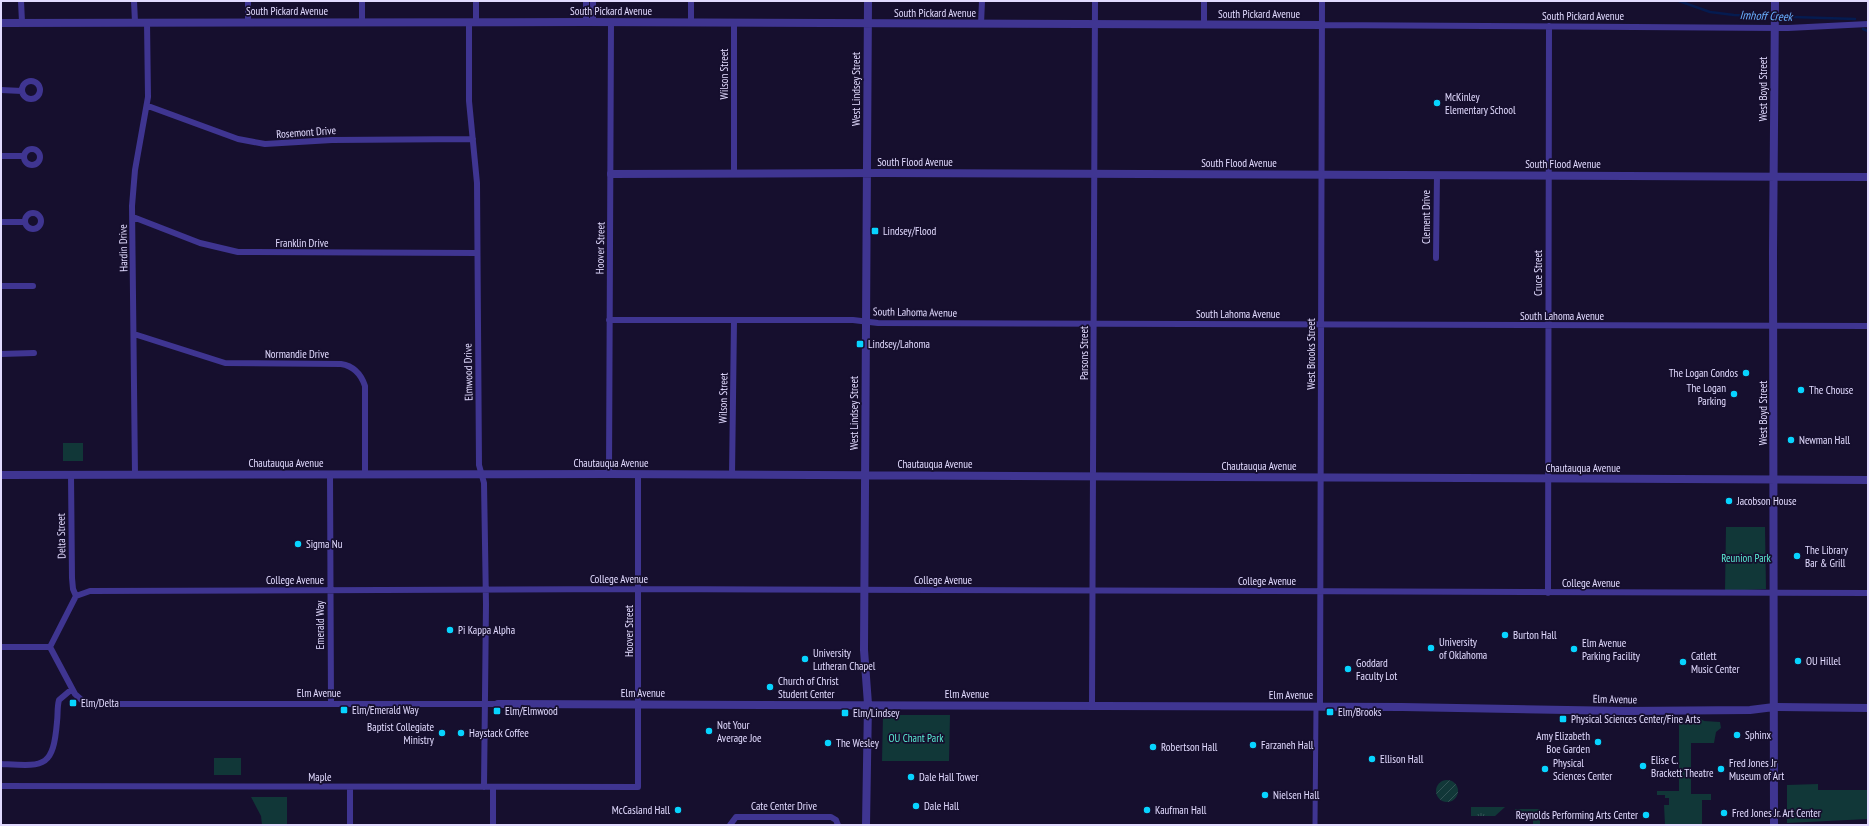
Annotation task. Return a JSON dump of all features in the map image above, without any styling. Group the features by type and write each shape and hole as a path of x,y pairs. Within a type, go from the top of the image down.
{"street":[{"path":"21,1 22,22"},
{"path":"134,1 135,22"},
{"path":"248,1 248,22"},
{"path":"362,1 362,22"},
{"name":"Elmwood Drive","path":"476,1 472,22 468,79 477,183 479,465 484,482 484,787"},
{"path":"586,1 589,22"},
{"path":"589,22 593,1"},
{"path":"691,1 691,22"},
{"name":"West Lindsey Street","path":"866,825 868,704 864,650 868,1"},
{"path":"981,24 982,1"},
{"name":"Parsons Street","path":"1092,705 1096,1"},
{"path":"1204,1 1204,25"},
{"name":"West Brooks Street","path":"1315,825 1321,478 1322,1"},
{"name":"West Boyd Street","path":"1774,825 1773,176 1775,4"},
{"name":"Hardin Drive","path":"135,474 132,218 135,170 148,106 147,22"},
{"name":"South Pickard Avenue","path":"1,23 691,22 1549,26 1775,26 1868,24"},
{"name":"Hoover Street","path":"609,474 611,23"},
{"name":"Wilson Street","path":"734,23 734,174"},
{"name":"Cruce Street","path":"1548,593 1547,479 1549,26"},
{"path":"1,90 22,91"},
{"name":"Rosemont Drive","path":"148,106 238,140 265,144 332,140 473,139"},
{"path":"1,156 24,156"},
{"name":"South Flood Avenue","path":"610,174 1094,173 1868,177"},
{"name":"Clement Drive","path":"1436,258 1437,175"},
{"name":"Franklin Drive","path":"132,218 200,243 238,252 477,253"},
{"path":"1,222 24,222"},
{"path":"1,286 33,286"},
{"name":"South Lahoma Avenue","path":"609,320 853,320 866,322 1548,326 1868,326"},
{"name":"Wilson Street","path":"732,475 734,321"},
{"name":"Normandie Drive","path":"134,334 225,363 341,364 351,367 360,375 365,386 365,474"},
{"path":"1,354 34,353"},
{"name":"Emerald Way","path":"330,474 331,704"},
{"name":"Hoover Street","path":"638,474 640,704 638,787"},
{"name":"Chautauqua Avenue","path":"1,475 638,474 1868,480"},
{"name":"Delta Street","path":"71,475 72,578 73,589 76,596"},
{"name":"College Avenue","path":"76,596 90,591 639,589 1868,593"},
{"path":"1,648 50,647 76,596"},
{"name":"Elm Avenue","path":"50,647 72,689 83,702 94,705 868,704 1318,706 1625,711 1750,710 1774,707 1868,708"},
{"path":"1,764 30,765 41,763 50,755 56,745 59,700 72,689"},
{"name":"Maple","path":"1,786 638,787"},
{"path":"350,787 350,825"},
{"path":"493,787 493,825"},
{"name":"Cate Center Drive","path":"730,825 736,817 797,816 831,817 836,820 838,825"}],"green space":[{"path":"63,443 83,443 83,461 63,461"},
{"name":"Reunion Park","path":"1726,527 1765,527 1766,589 1725,591"},
{"name":"OU Chant Park","path":"883,715 950,715 949,761 882,761"},
{"path":"1701,719 1704,721 1720,722 1721,728 1716,732 1714,743 1691,743 1691,794 1711,794 1711,800 1702,800 1702,825 1665,825 1664,805 1669,805 1669,798 1665,798 1665,795 1657,795 1657,791 1679,791 1679,720"},
{"path":"214,758 241,758 241,775 214,775"},
{"path":"1447,780 1455,783 1458,791 1455,799 1447,802 1439,799 1436,791 1439,783"},
{"path":"1818,784 1818,790 1868,790 1868,819 1787,823 1787,785"},
{"path":"251,797 287,797 287,825 262,825 261,816"},
{"path":"1471,807 1505,807 1495,816 1471,816"},
{"path":"1515,809 1540,809 1540,825 1533,825 1533,816 1515,816"}],"waterway":[{"name":"Imhoff Creek","path":"1679,1 1710,12 1734,15 1855,19"},
{"name":"Imhoff Creek","path":"1863,29 1868,31"}],"place":[{"name":"McKinley Elementary School","path":"1437,103"},
{"name":"Lindsey/Flood","path":"875,231"},
{"name":"Lindsey/Lahoma","path":"860,344"},
{"name":"The Logan Condos","path":"1746,373"},
{"name":"The Chouse","path":"1801,390"},
{"name":"The Logan Parking","path":"1734,394"},
{"name":"Newman Hall","path":"1791,440"},
{"name":"Jacobson House","path":"1729,501"},
{"name":"Sigma Nu","path":"298,544"},
{"name":"The Library Bar & Grill","path":"1797,556"},
{"name":"Pi Kappa Alpha","path":"450,630"},
{"name":"Burton Hall","path":"1505,635"},
{"name":"University of Oklahoma","path":"1431,648"},
{"name":"Elm Avenue Parking Facility","path":"1574,649"},
{"name":"University Lutheran Chapel","path":"805,659"},
{"name":"OU Hillel","path":"1798,661"},
{"name":"Catlett Music Center","path":"1683,662"},
{"name":"Goddard Faculty Lot","path":"1348,669"},
{"name":"Church of Christ Student Center","path":"770,687"},
{"name":"Elm/Delta","path":"73,703"},
{"name":"Elm/Emerald Way","path":"344,710"},
{"name":"Elm/Elmwood","path":"497,711"},
{"name":"Elm/Brooks","path":"1330,712"},
{"name":"Elm/Lindsey","path":"845,713"},
{"name":"Physical Sciences Center/Fine Arts","path":"1563,719"},
{"name":"Not Your Average Joe","path":"709,731"},
{"name":"Baptist Collegiate Ministry","path":"442,733"},
{"name":"Haystack Coffee","path":"461,733"},
{"name":"Sphinx","path":"1737,735"},
{"name":"Amy Elizabeth Boe Garden","path":"1598,742"},
{"name":"The Wesley","path":"828,743"},
{"name":"Farzaneh Hall","path":"1253,745"},
{"name":"Robertson Hall","path":"1153,747"},
{"name":"Ellison Hall","path":"1372,759"},
{"name":"Elise C. Brackett Theatre","path":"1643,766"},
{"name":"Physical Sciences Center","path":"1545,769"},
{"name":"Fred Jones Jr Museum of Art","path":"1721,769"},
{"name":"Dale Hall Tower","path":"911,777"},
{"name":"Nielsen Hall","path":"1265,795"},
{"name":"Dale Hall","path":"916,806"},
{"name":"McCasland Hall","path":"678,810"},
{"name":"Kaufman Hall","path":"1147,810"},
{"name":"Fred Jones Jr. Art Center","path":"1724,813"},
{"name":"Reynolds Performing Arts Center","path":"1646,815"}]}
